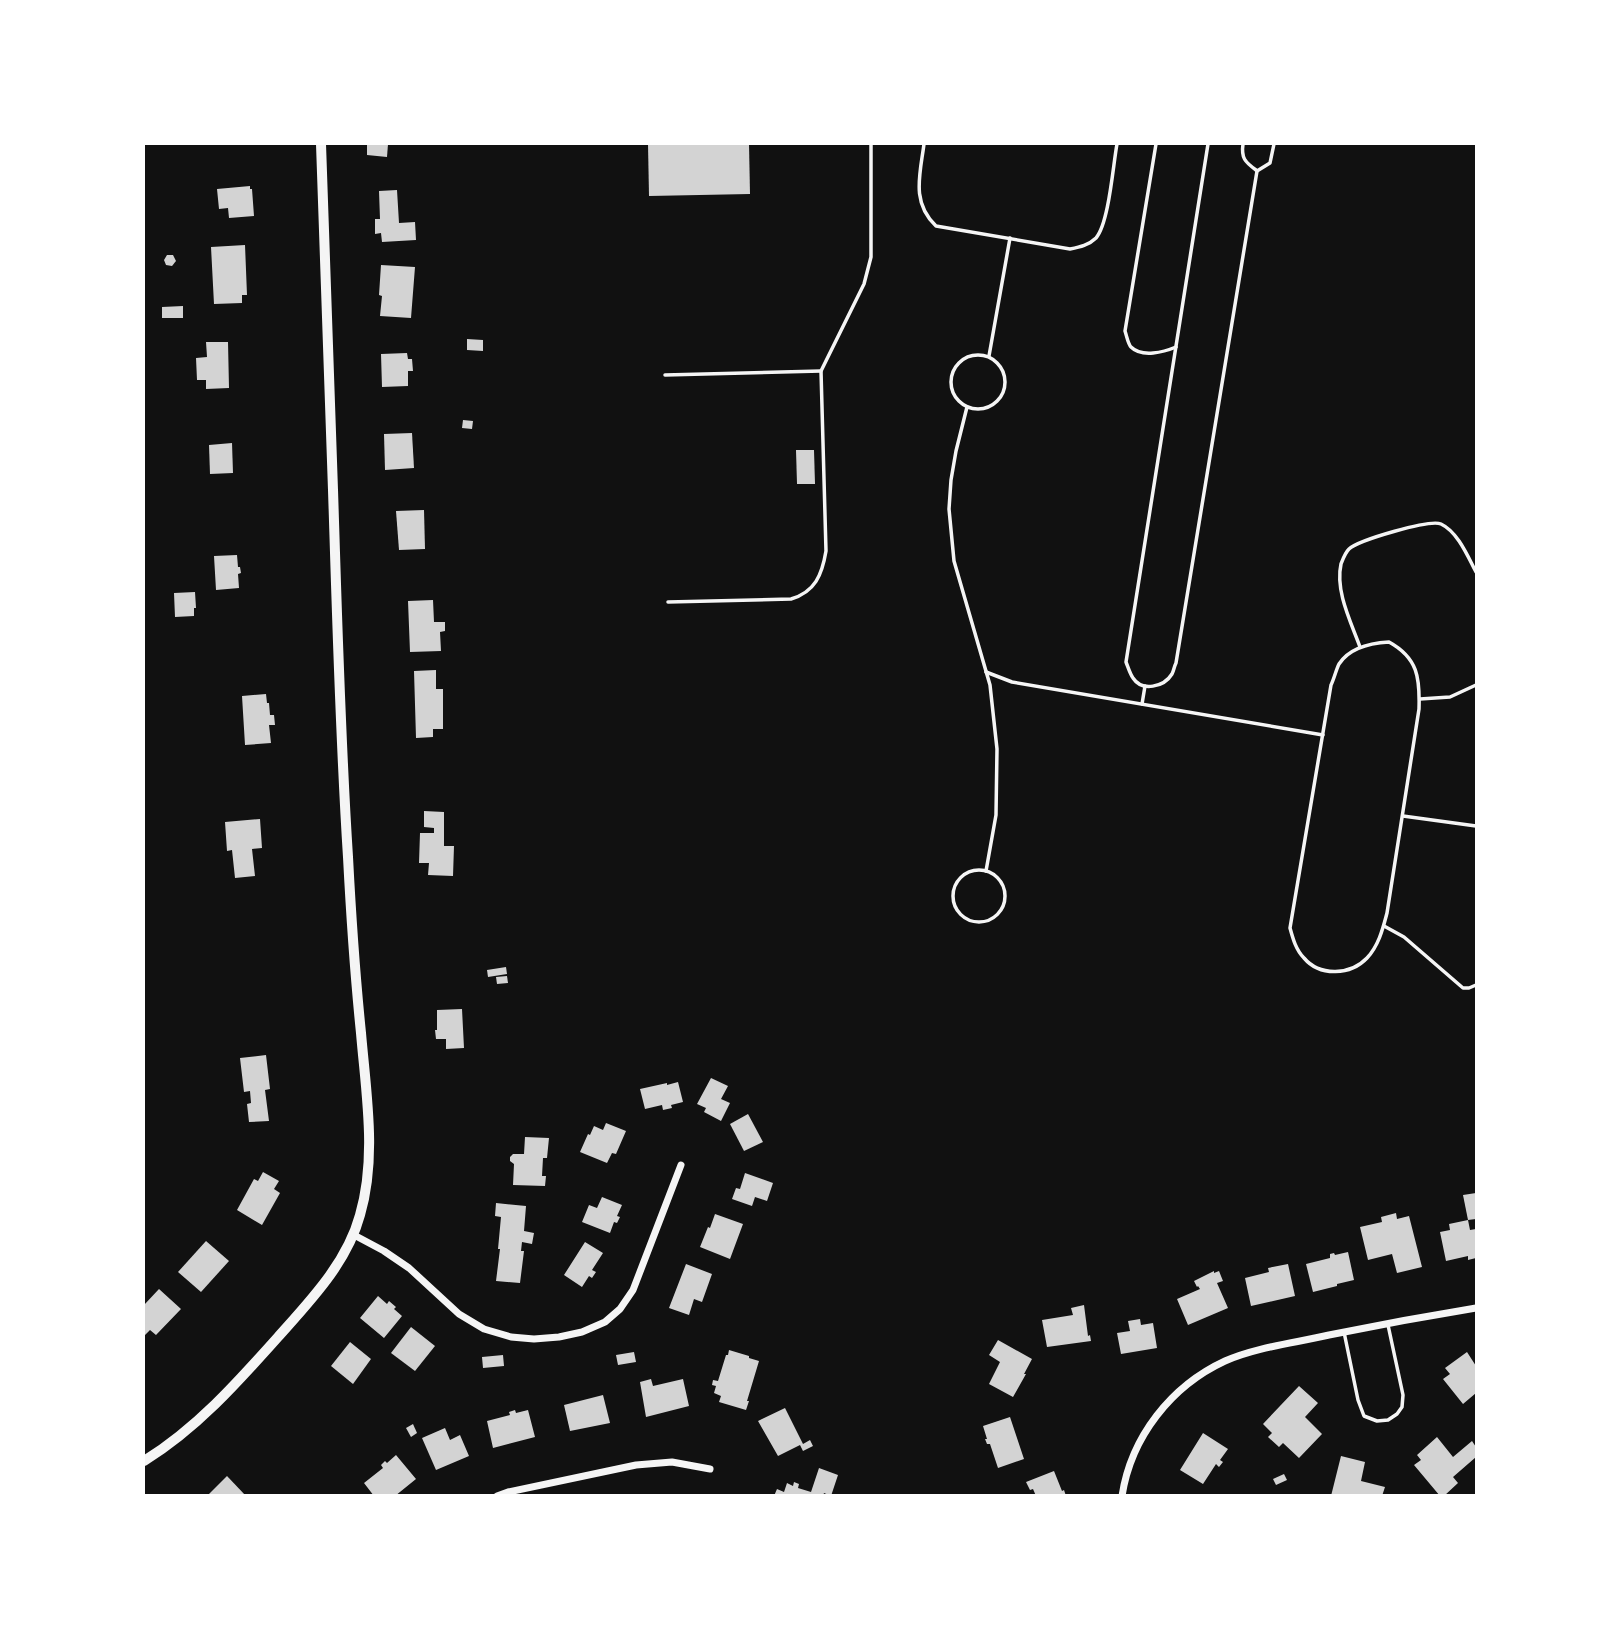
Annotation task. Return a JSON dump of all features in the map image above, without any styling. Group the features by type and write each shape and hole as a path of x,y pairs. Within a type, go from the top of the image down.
{"main road":[{"path":"144,1461 211,1409 314,1296 354,1235 366,1192 369,1152 346,823 321,144"}],"street":[{"path":"354,1235 409,1268 458,1314 484,1329 511,1338 559,1337 582,1332 605,1322 620,1309 633,1290 681,1165"},
{"path":"1122,1496 1130,1460 1153,1420 1183,1388 1202,1373 1227,1360 1258,1350 1387,1323 1476,1308"},
{"path":"497,1496 636,1465 673,1462 710,1469"}],"lane":[{"path":"668,602 791,599 810,590 823,567 826,551 821,371 864,284 871,257 871,144"},
{"path":"925,144 918,190 927,217 936,226 1070,248 1085,246 1095,239 1100,231 1105,218 1117,144"},
{"path":"1156,144 1125,331 1129,346 1135,350 1163,353 1176,347"},
{"path":"1208,144 1126,662 1132,678 1140,685 1152,687 1171,676 1176,663 1257,171 1270,163 1274,144"},
{"path":"1243,144 1242,152 1247,163 1257,171"},
{"path":"989,356 1010,239"},
{"path":"972,355 989,356 999,363 1004,371 1004,390 993,405 984,409 967,407 953,393 952,374 963,359 972,355"},
{"path":"665,375 821,371"},
{"path":"967,407 951,480 949,509 954,561 990,685 996,762 996,815 986,871"},
{"path":"1360,647 1341,592 1339,575 1346,551 1368,539 1439,522 1448,528 1457,540 1476,572"},
{"path":"1389,642 1402,649 1412,661 1417,672 1420,699 1388,913 1380,937 1369,956 1348,971 1335,972 1313,967 1294,942 1290,928 1331,685 1340,664 1347,656 1371,643 1389,642"},
{"path":"986,672 1012,682 1323,735"},
{"path":"1420,699 1450,697 1476,685"},
{"path":"1142,704 1145,686"},
{"path":"1403,816 1476,827"},
{"path":"986,871 998,878 1003,886 1006,896 1004,905 993,919 978,922 969,920 956,908 954,889 965,874 986,871"},
{"path":"1384,926 1404,937 1463,988 1476,985"},
{"path":"1343,1332 1364,1416 1377,1421 1388,1420 1402,1407 1403,1395 1387,1323"}],"building":[{"path":"367,144 388,144 387,157 367,155"},
{"path":"648,144 749,144 750,194 649,196"},
{"path":"250,186 254,216 229,218 228,208 219,209 217,189"},
{"path":"397,190 399,223 415,222 416,240 382,242 381,233 375,234 375,219 380,219 379,191"},
{"path":"245,245 247,295 242,295 242,303 214,304 211,247"},
{"path":"167,255 173,255 176,261 172,266 166,265 164,260"},
{"path":"381,265 415,267 411,318 380,316"},
{"path":"183,306 183,318 162,318 162,307"},
{"path":"467,339 483,340 483,351 467,350"},
{"path":"206,342 228,342 229,388 206,389 206,380 197,380 196,358 207,357"},
{"path":"407,353 408,359 412,359 413,371 408,371 408,386 382,387 381,354"},
{"path":"463,420 473,421 472,429 462,428"},
{"path":"412,433 414,468 385,470 384,434"},
{"path":"232,443 233,473 210,474 209,445"},
{"path":"796,450 814,450 815,484 797,484"},
{"path":"424,510 425,549 399,550 396,511"},
{"path":"237,555 241,573 238,574 239,588 216,590 214,556"},
{"path":"195,592 194,616 175,617 174,593"},
{"path":"433,600 434,622 445,622 445,631 440,632 441,651 410,652 408,601"},
{"path":"436,670 436,689 443,689 443,729 433,729 433,737 416,738 414,671"},
{"path":"266,694 270,715 274,715 275,725 269,725 271,743 245,745 242,696"},
{"path":"424,811 444,812 444,846 454,846 453,876 428,875 429,863 419,863 420,833 434,833 434,828 424,827"},
{"path":"260,819 262,848 252,849 255,876 235,878 232,850 227,851 225,822"},
{"path":"506,967 507,974 488,977 487,970"},
{"path":"507,976 508,983 497,984 496,977"},
{"path":"462,1009 464,1048 446,1049 446,1039 436,1039 437,1010"},
{"path":"266,1055 270,1089 265,1090 269,1121 249,1122 247,1104 251,1103 250,1091 244,1092 240,1058"},
{"path":"711,1078 728,1086 721,1099 730,1103 721,1121 704,1112 706,1108 697,1104"},
{"path":"678,1082 683,1102 663,1110 662,1105 645,1109 640,1089"},
{"path":"748,1114 763,1142 744,1151 730,1124"},
{"path":"606,1123 626,1131 616,1154 612,1153 607,1163 580,1152 594,1126 603,1130"},
{"path":"525,1137 549,1138 547,1158 543,1158 542,1176 546,1176 545,1186 513,1185 514,1164 510,1157 513,1154 524,1154"},
{"path":"263,1172 279,1181 274,1189 280,1193 262,1225 237,1210 254,1179 258,1181"},
{"path":"745,1173 773,1183 767,1201 755,1197 752,1206 732,1199 736,1188 740,1189"},
{"path":"1476,1193 1476,1219 1468,1220 1463,1195"},
{"path":"602,1197 622,1205 617,1216 620,1217 617,1223 614,1222 610,1233 582,1222 589,1205 597,1208"},
{"path":"496,1203 526,1206 524,1231 534,1233 532,1244 522,1242 521,1251 524,1251 520,1283 496,1281 501,1217 495,1216"},
{"path":"1396,1213 1397,1219 1409,1216 1422,1267 1397,1273 1392,1254 1368,1260 1360,1227 1382,1222 1381,1217"},
{"path":"715,1214 743,1224 730,1259 700,1247"},
{"path":"1468,1220 1470,1230 1476,1229 1476,1258 1468,1260 1468,1256 1446,1261 1440,1232 1450,1230 1449,1224"},
{"path":"206,1241 229,1261 201,1292 178,1272"},
{"path":"585,1242 603,1253 592,1270 596,1272 592,1278 589,1276 582,1287 564,1275"},
{"path":"1348,1252 1354,1280 1313,1292 1306,1264 1330,1258 1330,1254"},
{"path":"686,1264 712,1274 702,1302 694,1299 689,1315 669,1308"},
{"path":"1288,1264 1295,1296 1251,1306 1245,1278 1269,1272 1268,1268"},
{"path":"1219,1271 1223,1281 1217,1283 1228,1308 1188,1325 1177,1299 1200,1289 1194,1281"},
{"path":"159,1289 181,1309 156,1335 150,1330 144,1336 144,1305"},
{"path":"378,1296 387,1304 389,1301 402,1316 384,1338 360,1318"},
{"path":"1084,1305 1091,1341 1047,1347 1042,1320 1073,1315 1071,1308"},
{"path":"1140,1319 1141,1325 1153,1323 1157,1348 1121,1354 1117,1333 1130,1331 1128,1321"},
{"path":"411,1327 435,1346 415,1371 391,1353"},
{"path":"998,1340 1032,1359 1013,1397 989,1384 1000,1362 989,1355"},
{"path":"350,1342 371,1359 353,1384 331,1366"},
{"path":"729,1350 759,1361 746,1410 719,1402 721,1396 714,1393 716,1386 712,1385 713,1380 718,1381"},
{"path":"634,1352 636,1362 618,1365 616,1355"},
{"path":"1467,1352 1476,1366 1476,1393 1463,1404 1443,1379 1450,1374 1445,1368"},
{"path":"503,1355 504,1366 483,1368 482,1357"},
{"path":"651,1379 653,1386 683,1379 689,1406 646,1417 640,1382"},
{"path":"1299,1386 1318,1403 1305,1417 1322,1434 1299,1458 1283,1443 1279,1447 1268,1437 1272,1433 1263,1424"},
{"path":"603,1395 610,1423 570,1431 564,1405"},
{"path":"785,1408 803,1444 810,1440 813,1446 803,1451 800,1445 778,1456 758,1421"},
{"path":"515,1410 516,1413 528,1410 535,1437 493,1448 487,1421 510,1415 509,1412"},
{"path":"1010,1417 1024,1459 998,1468 990,1444 987,1444 985,1439 983,1426"},
{"path":"413,1424 417,1433 411,1437 406,1428"},
{"path":"445,1428 450,1440 460,1435 469,1456 436,1470 422,1438"},
{"path":"1203,1433 1228,1449 1220,1460 1223,1462 1219,1467 1216,1464 1203,1484 1180,1470"},
{"path":"1437,1437 1453,1457 1472,1441 1476,1447 1476,1457 1453,1477 1458,1483 1444,1496 1440,1496 1414,1465 1421,1460 1417,1455"},
{"path":"396,1455 416,1479 395,1496 374,1496 364,1483 383,1468 381,1465 385,1461 387,1463"},
{"path":"1341,1456 1365,1462 1361,1481 1385,1487 1382,1496 1331,1496"},
{"path":"819,1468 838,1475 831,1496 824,1493 823,1496 774,1496 777,1489 784,1492 787,1483 793,1486 794,1482 799,1484 798,1488 811,1492"},
{"path":"1054,1471 1066,1496 1036,1496 1026,1482"},
{"path":"1284,1474 1287,1480 1276,1485 1273,1479"},
{"path":"227,1476 246,1496 207,1496"}]}
